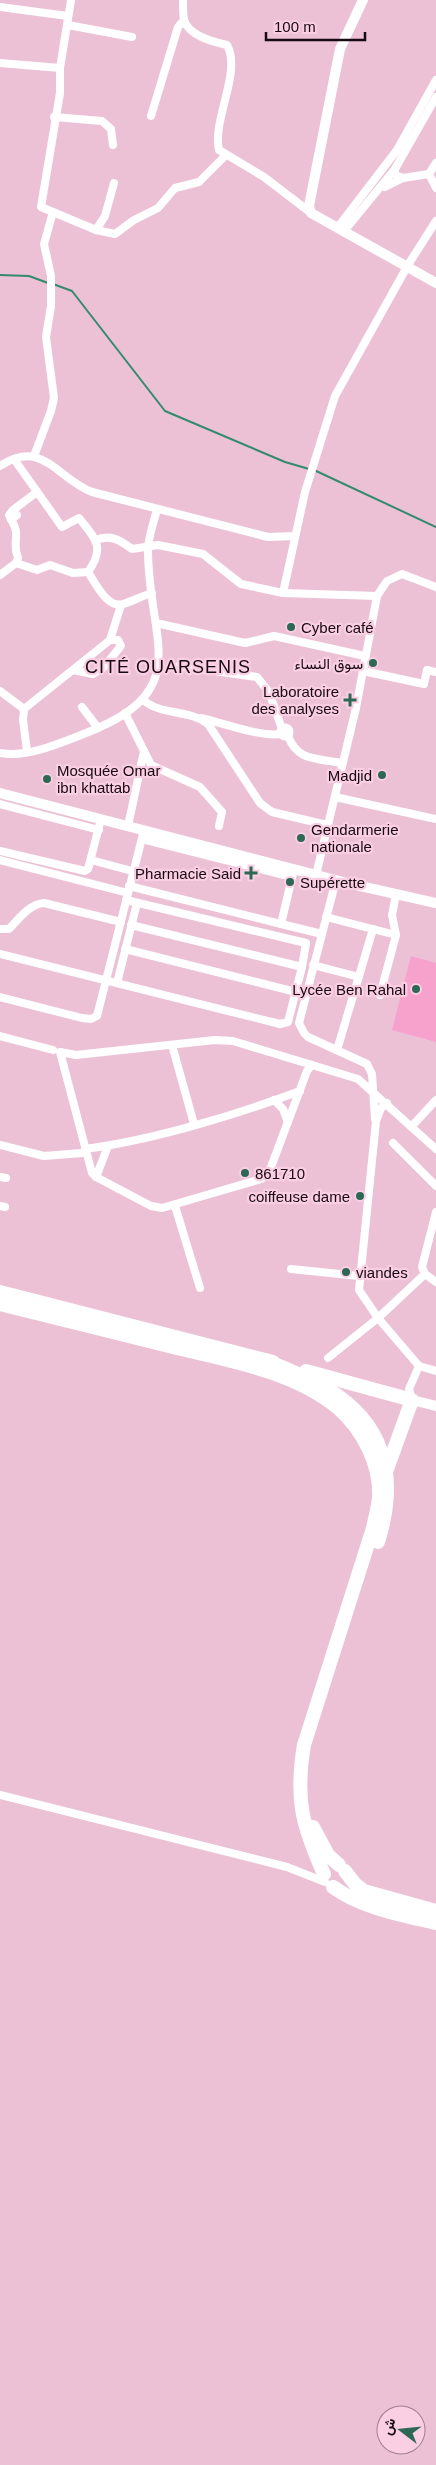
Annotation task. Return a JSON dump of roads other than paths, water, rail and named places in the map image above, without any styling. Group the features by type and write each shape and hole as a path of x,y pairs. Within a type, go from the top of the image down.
{"highway":[{"path":"0,1292 266,1360 412,1400 387,1469"},
{"path":"0,1304 239,1364 288,1380 338,1408 355,1426 368,1448 377,1471 379,1498 373,1528 304,1745 298,1793 302,1817 327,1881 341,1893 383,1909 436,1923"},
{"path":"266,1360 309,1379 338,1396 356,1412 371,1432 387,1469 389,1496 384,1522 313,1747 308,1773 308,1803 313,1826 328,1855 364,1891 436,1912"},
{"path":"327,1881 328,1868 342,1868"},
{"path":"327,1881 341,1886 345,1882 342,1868"}],"main road":[{"path":"363,0 340,49 310,206 311,213 342,228 436,283"},
{"path":"0,793 100,824 128,826 143,834 293,873 316,875 436,903"},
{"path":"412,1400 436,1406"}],"street":[{"path":"71,0 60,68 60,93 54,117 41,207 96,230 115,234 122,231 134,220 158,208 175,188 199,182 226,155"},
{"path":"183,0 184,20 188,26 208,40 227,45 230,50 230,76 218,147 226,155 264,177 311,213"},
{"path":"0,7 68,16"},
{"path":"152,116 178,27 184,20"},
{"path":"68,25 132,37"},
{"path":"0,64 60,68"},
{"path":"342,228 397,150 436,80"},
{"path":"372,198 394,169 436,97"},
{"path":"54,117 102,121 111,129 113,145"},
{"path":"342,228 389,183 403,178 429,174 436,163"},
{"path":"394,169 395,175 403,178"},
{"path":"429,174 436,188"},
{"path":"96,230 104,216 114,183"},
{"path":"34,456 54,398 46,337 51,306 51,276 44,244 53,212"},
{"path":"283,593 305,492 339,387 408,265 436,221"},
{"path":"0,466 22,455 34,456 49,462 85,490 271,538 295,536"},
{"path":"14,459 62,528 79,518 96,540 98,553 88,572"},
{"path":"0,575 16,563 18,558 14,540 16,532 9,516 13,510 37,492"},
{"path":"0,753 27,751 98,728 125,714 143,700 158,672 160,640 152,593 148,548 157,509"},
{"path":"96,540 105,536 119,540 132,549 158,545 203,554 241,584 283,593 377,596"},
{"path":"16,563 37,570 50,565 73,572 88,572"},
{"path":"88,572 106,598 121,605 152,593"},
{"path":"316,875 327,825 336,796 377,596 387,581 402,574 436,587"},
{"path":"27,751 23,720 24,709 110,640 121,605"},
{"path":"156,623 245,643 274,636 366,656"},
{"path":"73,670 93,674 102,670 121,646 118,640 110,640"},
{"path":"179,666 257,678 268,692 283,733 291,746 302,756 342,763"},
{"path":"363,671 424,684 427,670 436,672"},
{"path":"0,691 24,709"},
{"path":"143,700 159,709 252,730 267,736 283,733"},
{"path":"82,707 98,728"},
{"path":"125,714 151,764 200,788 222,812 219,826"},
{"path":"199,717 208,724 260,803 272,812 327,825"},
{"path":"128,826 144,751"},
{"path":"336,796 436,819"},
{"path":"0,804 100,824 88,869 81,872 0,851"},
{"path":"0,997 92,1019 99,1012 132,871 143,834"},
{"path":"0,860 128,893 322,934"},
{"path":"91,860 132,871"},
{"path":"281,924 293,873"},
{"path":"336,880 300,1018 301,1029 308,1037 368,1064 372,1074 376,1121 359,1276 361,1296 420,1366 436,1371"},
{"path":"0,954 283,1024 290,1019 307,946 304,942 137,903 128,893"},
{"path":"380,994 396,935 392,915 396,894"},
{"path":"0,929 8,929 17,918 39,904 44,903 120,922"},
{"path":"117,983 137,903"},
{"path":"326,917 396,935"},
{"path":"131,925 302,967"},
{"path":"338,1050 373,929"},
{"path":"125,949 296,992"},
{"path":"314,965 359,977"},
{"path":"0,1036 53,1050"},
{"path":"312,1065 307,1071 273,1166 265,1177 175,1206 162,1208 151,1206 96,1178 90,1169 60,1052 76,1055 224,1040 312,1065 358,1079 373,1090 436,1149"},
{"path":"172,1045 194,1124"},
{"path":"0,1145 44,1156 84,1151 194,1124 300,1091"},
{"path":"274,1100 284,1110 288,1124"},
{"path":"412,1126 436,1100"},
{"path":"376,1121 381,1108 387,1103"},
{"path":"393,1143 436,1186"},
{"path":"96,1178 108,1146"},
{"path":"175,1206 200,1288"},
{"path":"436,1212 434,1227 422,1264 425,1274 436,1282"},
{"path":"291,1269 359,1276"},
{"path":"328,1358 378,1318 425,1274"},
{"path":"412,1400 409,1389 420,1366"},
{"path":"0,1795 287,1867 327,1881"}],"waterway":[{"path":"0,275 29,276 48,283"},
{"path":"53,284 72,291 165,411 285,462 309,469"},
{"path":"314,470 436,527"}],"place":[{"name":"Cyber café","path":"291,627"},
{"name":"سوق النساء","path":"373,663"},
{"name":"Laboratoire des analyses","path":"350,700"},
{"name":"Madjid","path":"382,775"},
{"name":"Mosquée Omar ibn khattab","path":"47,779"},
{"name":"Gendarmerie nationale","path":"301,838"},
{"name":"Pharmacie Said","path":"251,873"},
{"name":"Supérette","path":"290,882"},
{"name":"Lycée Ben Rahal","path":"416,989"},
{"name":"861710","path":"245,1173"},
{"name":"coiffeuse dame","path":"360,1196"},
{"name":"viandes","path":"346,1272"}],"district":[{"name":"CITÉ OUARSENIS","path":"168,667"}]}
